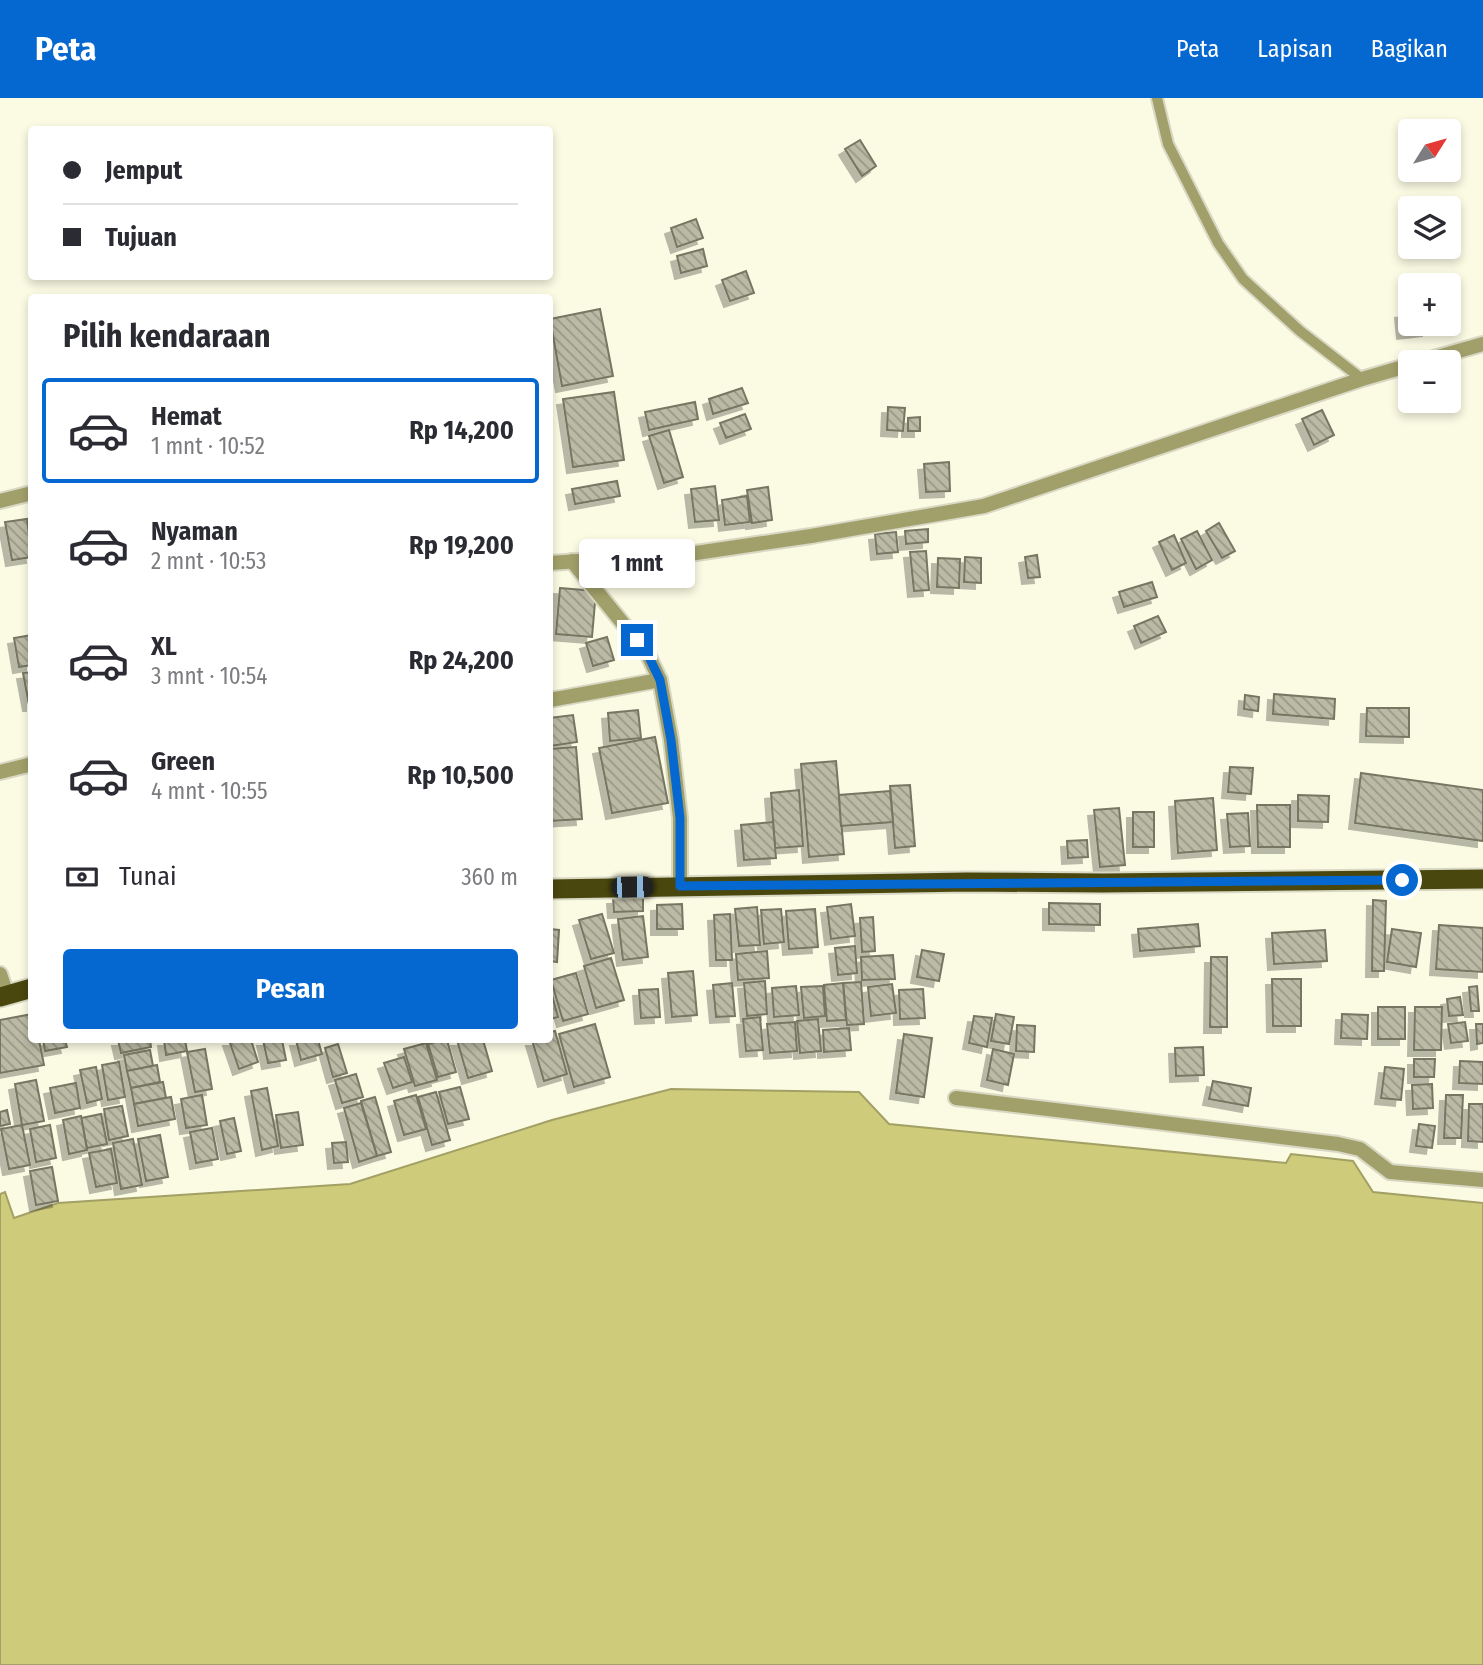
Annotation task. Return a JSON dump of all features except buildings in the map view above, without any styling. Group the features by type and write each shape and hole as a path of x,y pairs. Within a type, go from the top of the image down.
{"highway":[{"path":"553,889 1483,879"},
{"path":"3,996 28,989"}],"street":[{"path":"1461,350 1483,344"},
{"path":"553,563 696,553 984,506 1398,368"},
{"path":"0,501 28,494"},
{"path":"572,561 647,653 660,680 671,740 680,818 680,886"},
{"path":"553,699 660,680"},
{"path":"0,772 28,765"},
{"path":"0,974 3,996"},
{"path":"956,1098 1339,1144 1360,1149 1390,1172 1483,1180"}],"lane":[{"path":"1157,98 1168,144 1218,243 1243,279 1300,331 1362,379"}],"shaded area":[{"path":"671,1089 859,1092 889,1124 1286,1163 1291,1154 1353,1161 1373,1192 1483,1203 1483,1665 0,1665 0,1194 5,1192 14,1218 58,1203 350,1184 552,1120"}],"route":[{"path":"637,640 647,653 660,680 671,740 680,818 680,886 1402,880"}]}
